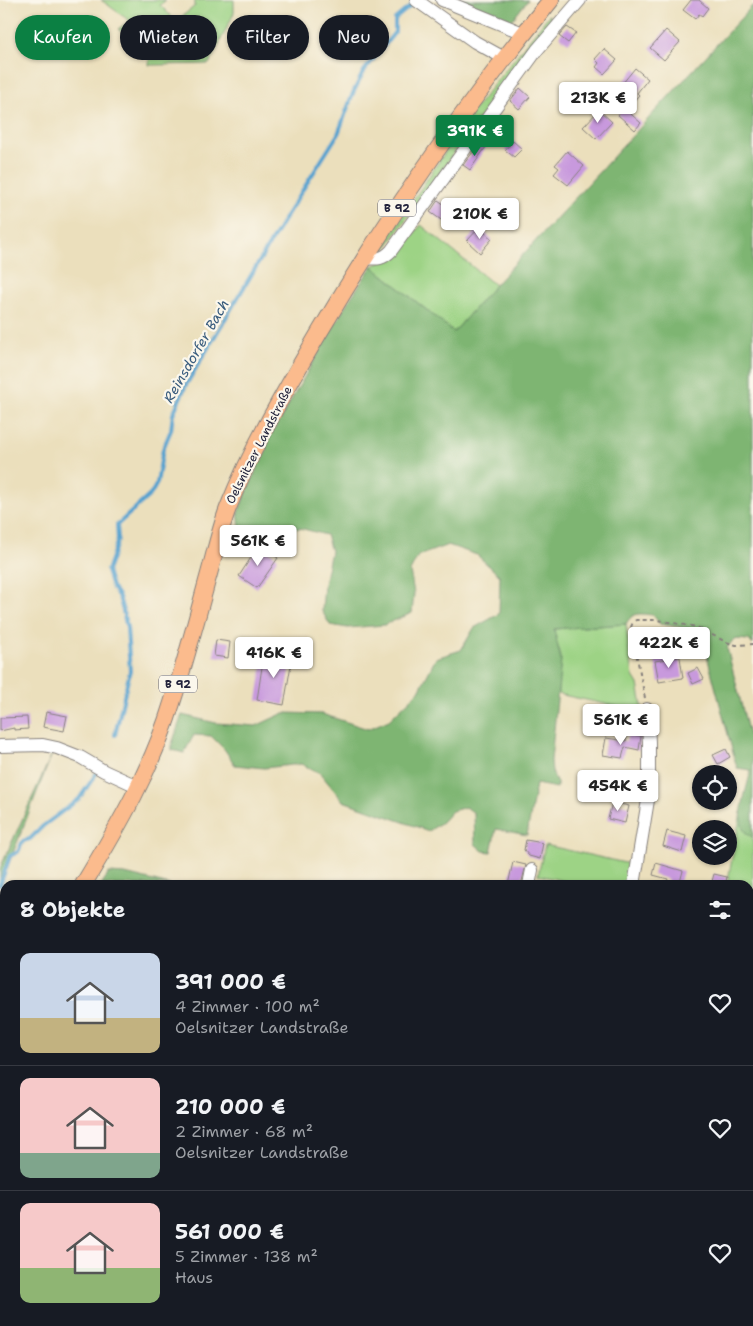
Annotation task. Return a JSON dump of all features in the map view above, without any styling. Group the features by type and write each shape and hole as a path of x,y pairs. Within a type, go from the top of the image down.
{"main road":[{"name":"Oelsnitzer Landstraße","path":"139,787 172,706 227,510 264,430 305,356 365,258 432,156 504,58 549,3"},
{"name":"B 92","path":"86,880 139,787"}],"street":[{"path":"416,0 475,42 504,58"},
{"path":"442,0 524,33"},
{"path":"365,258 379,260 391,251 537,50 580,0"},
{"name":"Oelsnitzer Landstraße","path":"549,3 565,18"},
{"path":"220,533 243,544 252,545"},
{"path":"635,880 649,794 650,742 647,709"},
{"path":"0,746 42,745 57,748 80,757 139,787"},
{"path":"530,880 532,870"}],"path":[{"path":"647,709 631,627 636,620 658,620 697,627 726,642 736,645 753,644"}],"green space":[{"path":"101,0 166,0 160,5 170,15 122,15"},
{"path":"195,0 234,0 234,13 233,15 227,15 227,27 217,48 217,15 184,15 195,6"},
{"path":"452,0 528,0 509,24"},
{"path":"753,5 753,645 749,640 734,639 727,648 753,750 752,837 745,832 741,819 751,770 737,768 700,630 660,624 653,615 634,615 626,624 554,629 561,660 551,760 552,772 557,788 536,784 527,835 496,829 491,852 483,851 475,844 474,813 466,807 452,811 442,822 429,831 343,801 320,773 301,764 264,768 235,765 225,750 211,736 194,735 184,753 172,750 172,744 182,715 216,723 256,726 284,713 322,714 368,729 389,720 419,691 436,658 461,650 474,628 499,614 500,576 477,555 448,545 418,556 410,571 414,593 412,613 384,625 348,628 330,625 322,611 324,584 331,551 326,535 300,528 265,535 240,528 238,512 272,433 346,305 372,266 454,332"},
{"path":"549,15 551,18 549,24 532,44 529,55 506,85 500,89 384,250 379,251 472,112"},
{"path":"149,60 211,60 209,64 149,65"},
{"path":"421,225 495,285 454,332 372,266 396,256"},
{"path":"626,624 633,676 638,684 643,712 558,694 554,629"},
{"path":"52,754 2,880 0,880 0,868"},
{"path":"741,812 742,823 753,836 753,880 728,880 731,865 737,865 737,833"},
{"path":"545,845 634,865 630,880 560,880 538,875"},
{"path":"109,873 125,874 150,880 104,880"}],"building":[{"path":"691,0 699,0 708,8 702,16 699,14 695,19 683,10"},
{"path":"567,27 576,33 568,43 559,36"},
{"path":"666,30 680,42 664,60 650,48"},
{"path":"604,49 617,60 604,74 596,67 599,63 595,59"},
{"path":"635,68 648,79 637,93 639,95 631,104 619,94 625,86 622,84"},
{"path":"520,88 530,97 519,109 510,101"},
{"path":"624,108 641,123 635,130 618,115"},
{"path":"599,110 612,122 596,139 583,127"},
{"path":"513,141 522,149 514,157 505,150"},
{"path":"480,143 486,147 470,170 463,165"},
{"path":"567,151 584,166 568,185 554,174 559,168 555,165"},
{"path":"438,200 452,210 444,222 430,212"},
{"path":"479,228 492,239 480,253 467,241"},
{"path":"260,545 278,558 257,588 239,576"},
{"path":"216,640 230,642 228,658 214,656"},
{"path":"264,654 292,659 284,705 257,700"},
{"path":"680,657 683,678 659,682 655,661"},
{"path":"698,668 704,679 693,684 688,673"},
{"path":"46,712 67,716 64,731 43,727"},
{"path":"27,717 28,729 14,730 14,728 0,731 0,718"},
{"path":"628,734 641,736 639,750 625,747 622,758 603,755 606,738 626,741"},
{"path":"726,749 730,757 718,764 713,755"},
{"path":"612,802 629,806 625,823 608,819"},
{"path":"667,831 686,836 682,852 663,846"},
{"path":"526,840 543,843 540,859 529,856 524,850"},
{"path":"513,862 526,865 522,880 509,880"},
{"path":"656,863 683,871 681,880 668,880 653,875"},
{"path":"714,874 727,877 726,880 712,880"}],"waterway":[{"name":"Reinsdorfer Bach","path":"115,735 130,671 127,628 119,597 112,587 107,571 118,540 117,525 151,494 157,483 163,449 171,430 173,414 186,385 288,213 338,134 353,93 364,71 395,32 395,19 413,4"},
{"name":"Reinsdorfer Bach","path":"2,880 10,856 18,852 23,841 30,839 43,826 79,799 96,774"}]}
